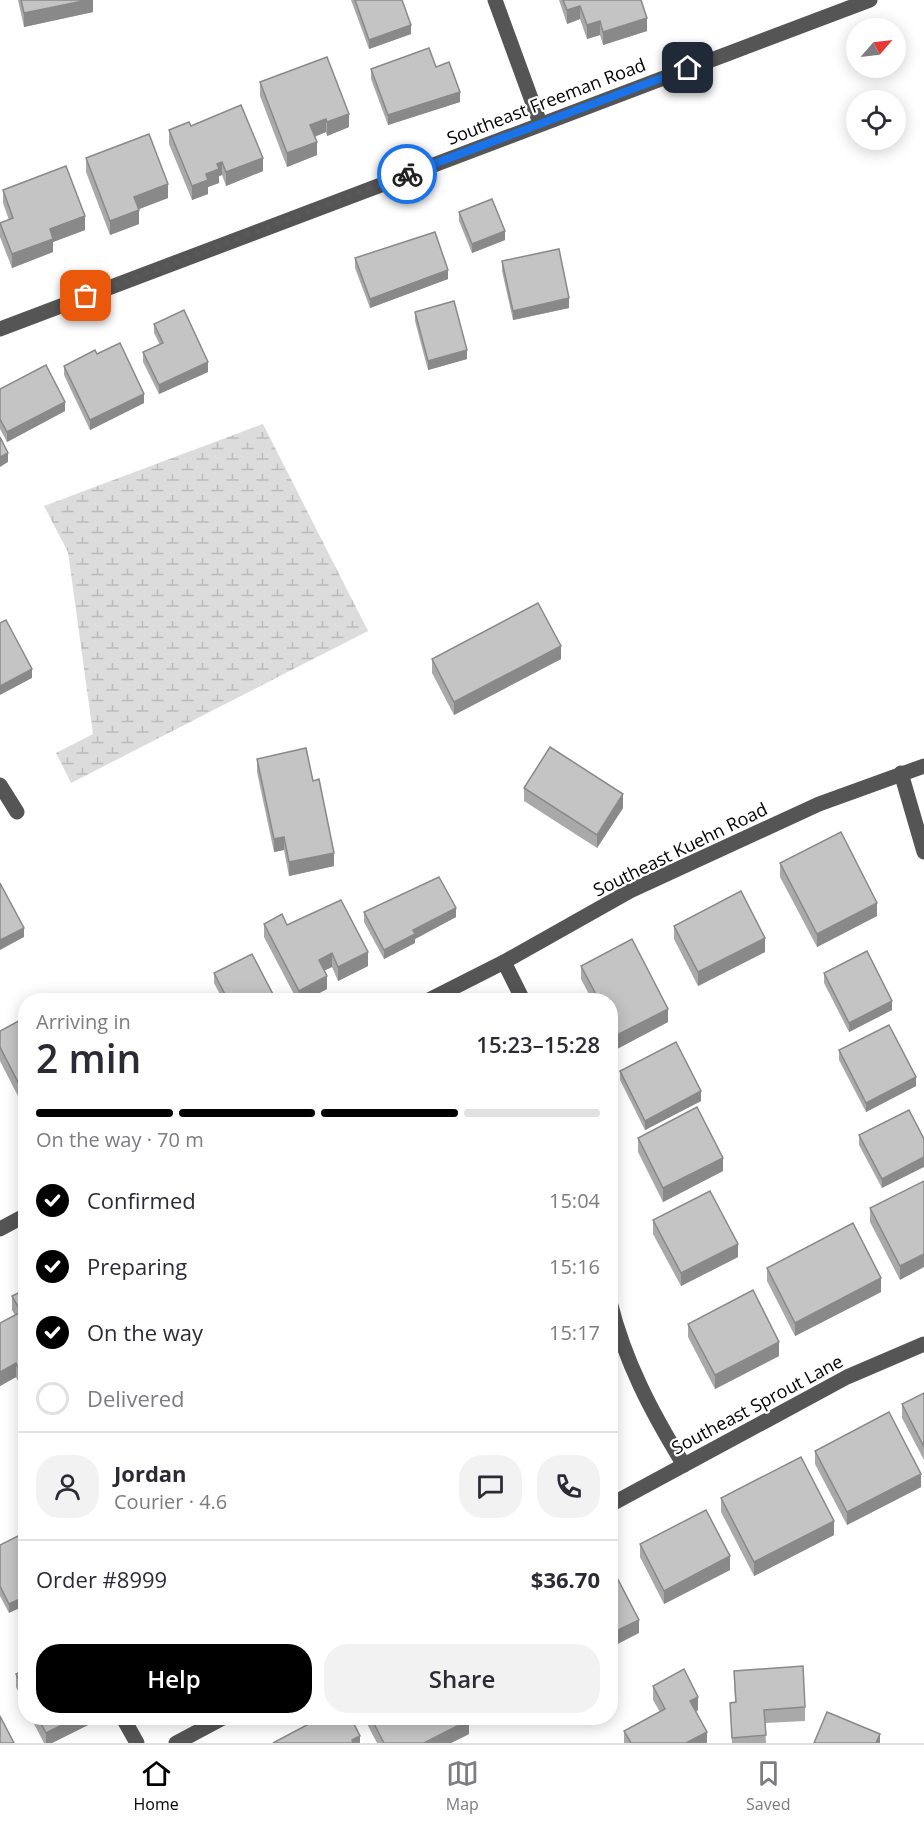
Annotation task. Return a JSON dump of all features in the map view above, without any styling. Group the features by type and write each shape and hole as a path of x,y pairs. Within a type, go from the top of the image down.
{"street":[{"path":"495,0 540,123"},
{"name":"Southeast Freeman Road","path":"0,329 861,2"},
{"name":"Southeast Kuehn Road","path":"443,993 504,962 630,891 819,804 924,766"},
{"path":"901,773 924,852"},
{"path":"0,785 17,812"},
{"path":"504,962 520,993"},
{"path":"0,1229 18,1219"},
{"path":"618,1330 626,1359 684,1465"},
{"name":"Southeast Sprout Lane","path":"618,1501 847,1377 924,1344"},
{"path":"127,1725 137,1743"},
{"path":"176,1743 210,1725"}],"green space":[{"path":"263,424 368,631 71,783 56,753 93,734 68,552 44,506"}],"building":[{"path":"21,0 88,0 24,13"},
{"path":"355,0 402,0 411,25 369,40"},
{"path":"563,0 641,0 647,18 603,32 600,21 587,25 580,6 567,10"},
{"path":"429,48 436,67 449,62 460,92 388,115 371,69"},
{"path":"327,57 349,114 310,125 317,142 287,153 260,82"},
{"path":"241,105 263,158 226,172 222,162 217,164 219,169 206,174 208,180 192,186 169,130 189,122 191,126"},
{"path":"149,134 168,184 134,197 139,210 110,221 86,158"},
{"path":"66,166 85,216 50,229 53,239 12,254 0,223 13,218 3,190"},
{"path":"492,199 505,231 472,244 459,212"},
{"path":"435,232 448,270 370,299 355,258"},
{"path":"559,249 569,298 513,311 502,261"},
{"path":"454,301 467,350 428,361 415,312"},
{"path":"184,310 208,362 159,385 143,352 163,343 154,324"},
{"path":"120,343 144,394 90,420 64,366 95,350 97,354"},
{"path":"46,365 65,402 7,432 0,419 0,389"},
{"path":"0,437 8,453 0,457"},
{"path":"538,603 561,646 454,702 432,659"},
{"path":"6,620 32,669 0,686 0,623"},
{"path":"550,747 623,794 597,835 524,788"},
{"path":"306,748 313,781 319,779 334,853 289,862 284,837 274,839 257,759"},
{"path":"841,832 877,903 817,934 780,863"},
{"path":"439,877 456,908 413,930 415,934 384,950 364,912"},
{"path":"0,883 24,928 0,940"},
{"path":"741,891 765,938 698,972 674,926"},
{"path":"341,900 368,952 338,967 332,953 319,960 327,976 299,991 264,924 282,914 287,925"},
{"path":"632,939 668,1009 618,1034 618,993 595,993 581,966"},
{"path":"867,951 892,1001 849,1023 824,973"},
{"path":"252,954 272,993 224,993 214,973"},
{"path":"18,1021 18,1082 0,1047 0,1031"},
{"path":"889,1025 916,1077 866,1103 839,1050"},
{"path":"676,1042 701,1091 645,1121 620,1071"},
{"path":"697,1107 723,1158 663,1188 638,1138"},
{"path":"909,1110 924,1139 924,1157 882,1179 859,1135"},
{"path":"924,1181 924,1254 900,1266 870,1208"},
{"path":"710,1191 738,1244 681,1273 653,1220"},
{"path":"853,1223 881,1278 795,1323 767,1268"},
{"path":"753,1290 779,1342 715,1375 688,1324"},
{"path":"18,1293 18,1307 12,1296"},
{"path":"18,1314 18,1367 16,1363 0,1372 0,1323"},
{"path":"924,1393 924,1447 902,1404"},
{"path":"889,1412 921,1474 847,1512 815,1451"},
{"path":"801,1457 834,1521 754,1562 721,1498"},
{"path":"706,1510 730,1556 664,1591 640,1544"},
{"path":"18,1536 18,1600 9,1604 0,1586 0,1545"},
{"path":"618,1580 639,1620 618,1630"},
{"path":"803,1666 805,1707 764,1710 766,1735 732,1738 730,1703 736,1702 734,1671"},
{"path":"684,1669 698,1697 690,1701 707,1732 686,1743 631,1743 624,1731 665,1709 653,1686"},
{"path":"827,1712 880,1734 876,1743 814,1743"},
{"path":"0,1716 14,1743 0,1743"},
{"path":"42,1725 62,1725 46,1733"},
{"path":"307,1725 354,1725 360,1736 352,1740 353,1743 273,1743"},
{"path":"375,1725 459,1725 424,1743 384,1743"}],"way so far":[{"path":"86,296 407,174"}],"route":[{"path":"407,174 688,68"}]}
